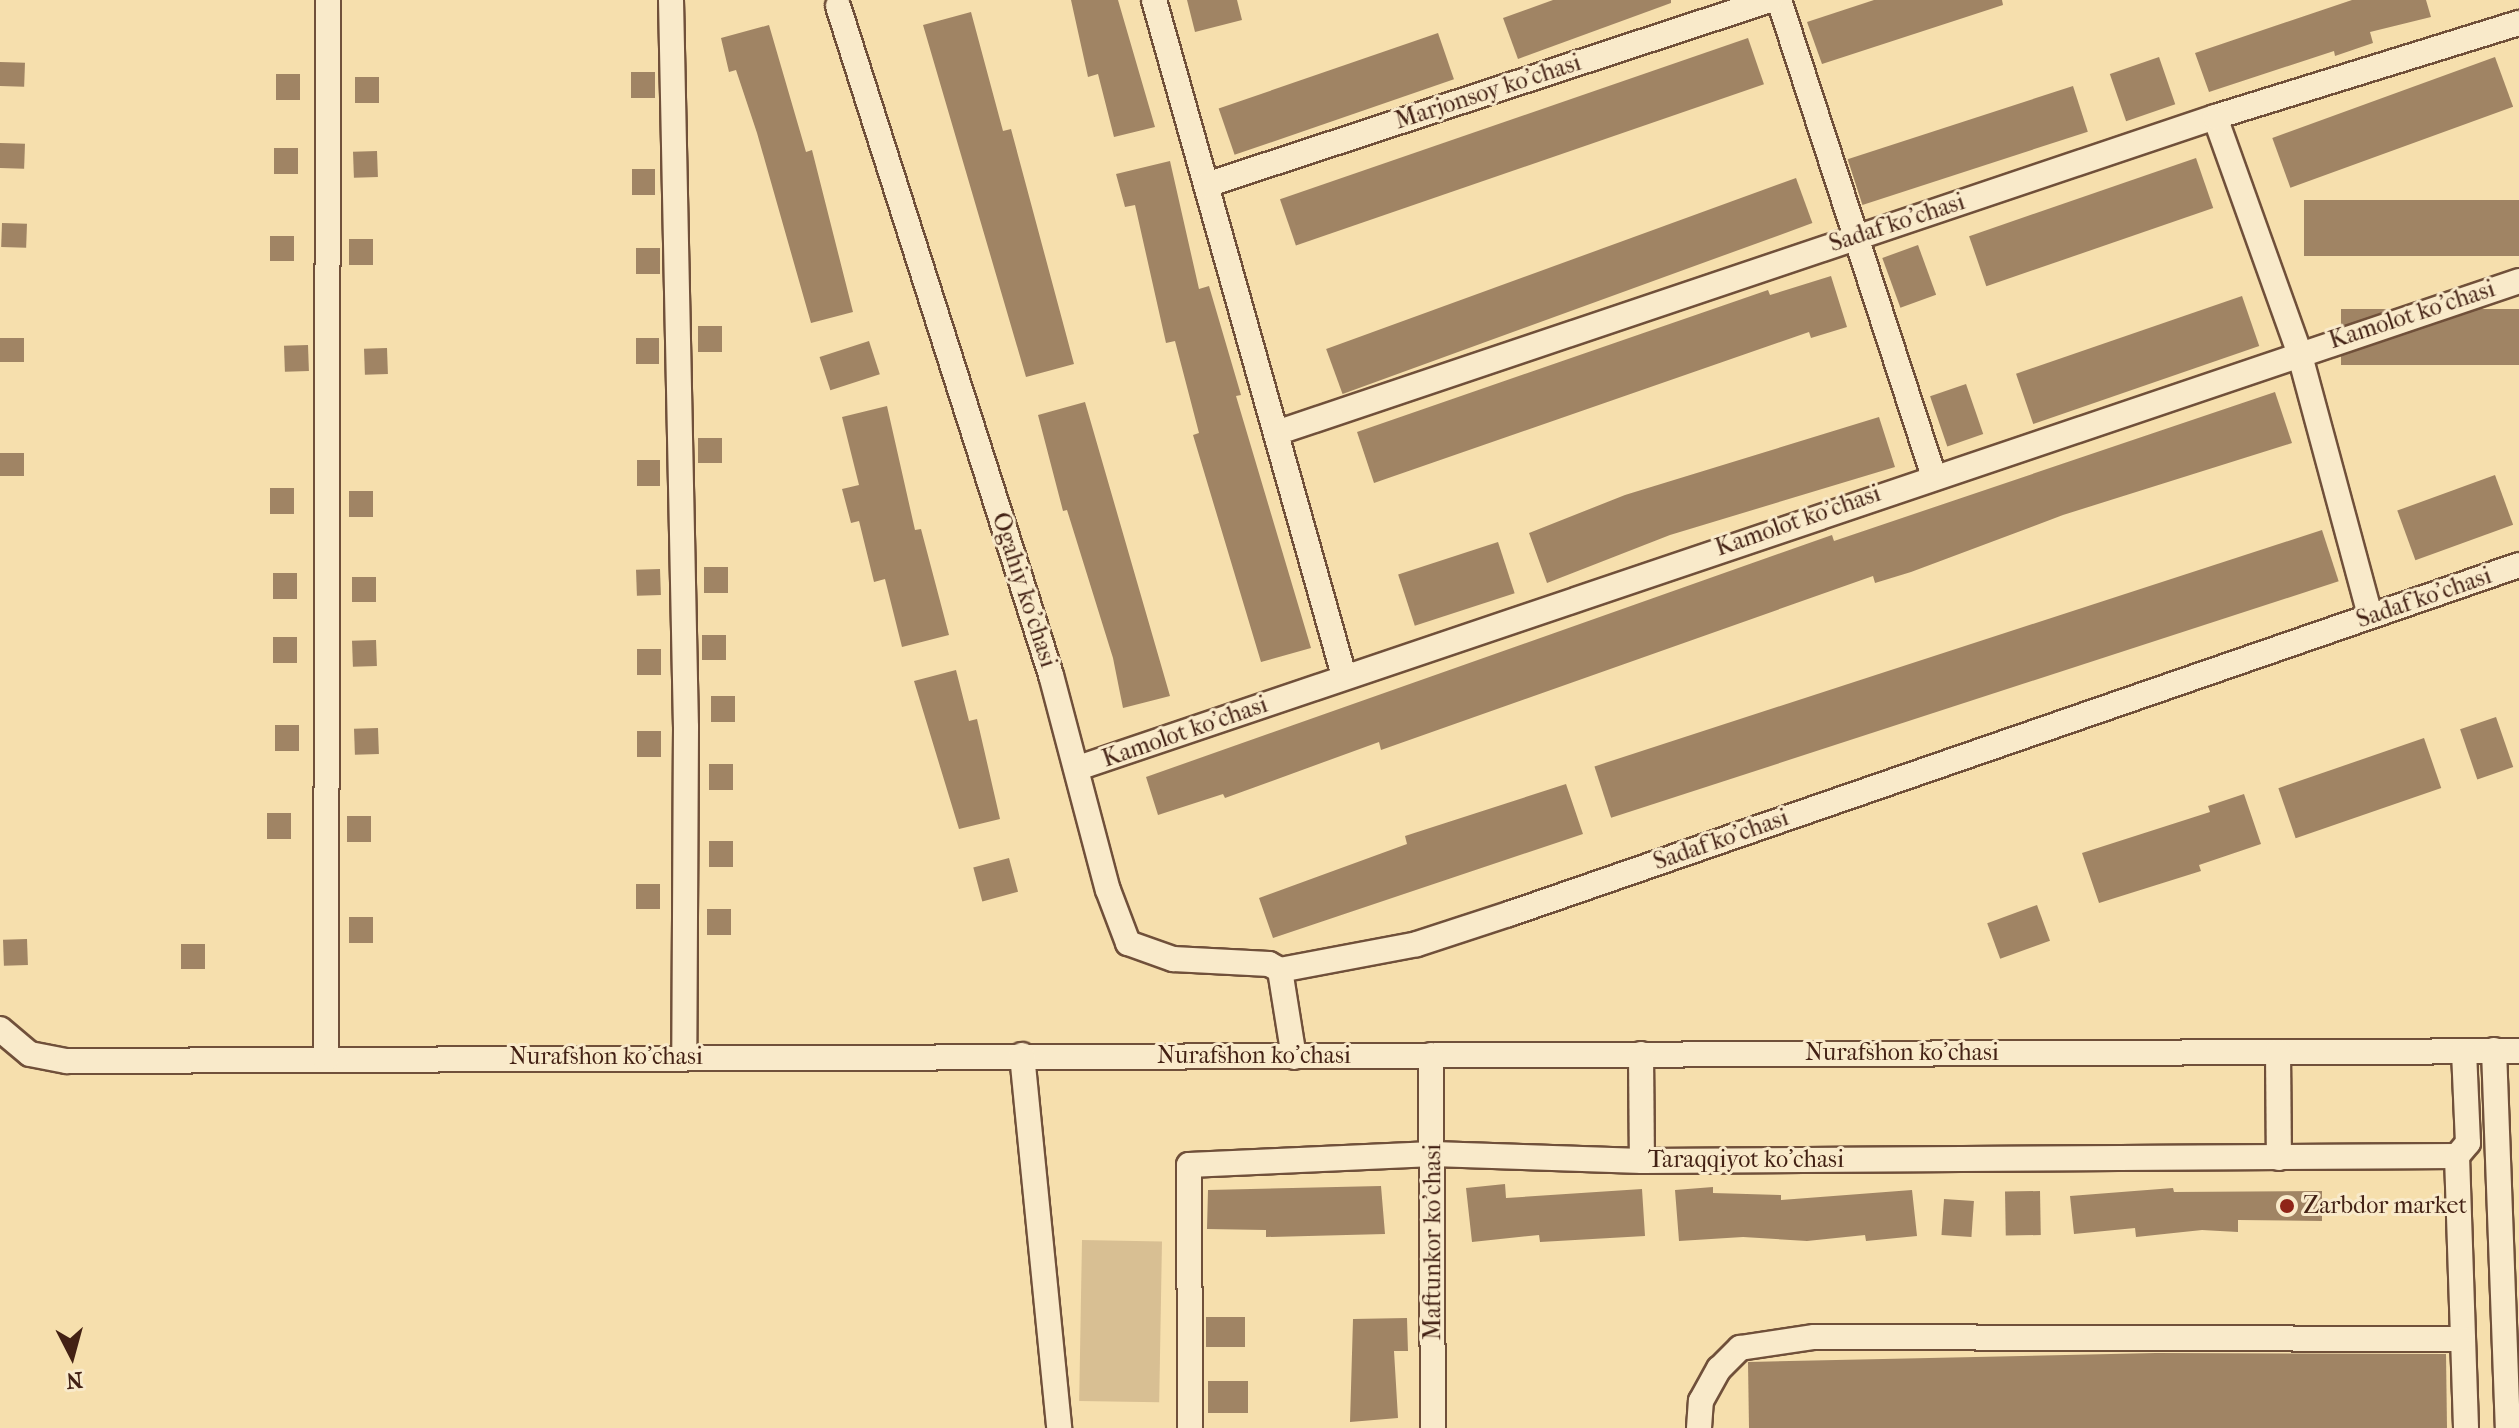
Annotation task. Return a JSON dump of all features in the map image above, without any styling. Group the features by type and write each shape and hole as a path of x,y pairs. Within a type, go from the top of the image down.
{"street":[{"path":"326,1059 328,0"},
{"path":"671,0 686,727 684,1056"},
{"path":"1154,0 1279,432 1344,676"},
{"name":"Marjonsoy ko'chasi","path":"1206,185 1770,0"},
{"path":"1779,0 1933,475"},
{"name":"Ogahiy ko'chasi","path":"838,6 1078,768 1108,890 1128,943 1173,959 1269,964 1280,970"},
{"name":"Sadaf ko'chasi","path":"1279,432 2215,117 2519,23"},
{"path":"2215,117 2299,352 2370,616"},
{"name":"Kamolot ko'chasi","path":"1078,768 1933,475 2519,281"},
{"name":"Sadaf ko'chasi","path":"1280,970 1417,944 1509,914 2519,565"},
{"path":"1280,970 1294,1057"},
{"name":"Nurafshon ko'chasi","path":"0,1029 41,1060 2519,1051"},
{"path":"2494,1050 2509,1155 2512,1413"},
{"path":"2464,1051 2468,1143 2457,1156 2466,1428"},
{"path":"2278,1052 2279,1158"},
{"path":"1641,1054 1642,1161"},
{"path":"1022,1055 1059,1428"},
{"name":"Maftunkor ko'chasi","path":"1431,1055 1433,1428"},
{"name":"Taraqqiyot ko'chasi","path":"1190,1428 1189,1165 1433,1154 1642,1161 2457,1156"},
{"path":"1699,1428 1701,1401 1719,1369 1740,1348 1814,1337 2463,1339"}],"shaded area":[{"path":"1082,1240 1162,1241 1159,1402 1079,1401"}],"building":[{"path":"1071,0 1118,0 1155,127 1114,137 1098,74 1088,77"},
{"path":"1187,0 1237,0 1242,20 1195,32"},
{"path":"1553,0 1671,0 1671,3 1518,59 1503,18"},
{"path":"1874,0 2002,0 2003,5 1822,64 1807,22"},
{"path":"2352,0 2426,0 2431,17 2370,32 2373,43 2335,56 2334,51 2209,92 2195,53"},
{"path":"971,12 1003,131 1011,129 1074,364 1026,377 923,25"},
{"path":"769,25 806,152 812,150 853,312 811,323 757,133 736,70 729,72 721,38"},
{"path":"1438,33 1454,79 1235,155 1219,109"},
{"path":"1748,38 1764,84 1296,245 1280,199"},
{"path":"2159,57 2175,104 2126,121 2110,74"},
{"path":"2495,57 2513,107 2290,188 2272,138"},
{"path":"0,62 25,63 24,87 0,86"},
{"path":"631,72 655,72 655,98 631,98"},
{"path":"276,74 300,74 300,100 276,100"},
{"path":"355,77 379,77 379,103 355,103"},
{"path":"2073,86 2088,132 1862,205 1848,159"},
{"path":"0,143 25,144 24,169 0,168"},
{"path":"274,148 298,148 298,174 274,174"},
{"path":"377,151 378,177 354,178 353,152"},
{"path":"2196,158 2213,208 1986,286 1969,236"},
{"path":"1170,161 1199,289 1209,286 1241,395 1236,396 1311,648 1261,662 1193,435 1199,433 1175,341 1166,343 1135,205 1125,207 1116,174"},
{"path":"632,169 655,169 655,195 632,195"},
{"path":"1796,178 1812,223 1343,394 1326,349"},
{"path":"2304,200 2519,200 2519,256 2304,256"},
{"path":"2,223 27,224 26,248 1,247"},
{"path":"270,236 294,236 294,261 270,261"},
{"path":"349,239 373,239 373,265 349,265"},
{"path":"1918,245 1936,295 1900,308 1882,258"},
{"path":"636,248 660,248 660,274 636,274"},
{"path":"1831,276 1847,327 1811,338 1809,332 1374,483 1357,432 1768,290 1770,295"},
{"path":"2242,296 2259,346 2033,424 2016,374"},
{"path":"2341,309 2519,309 2519,365 2341,365"},
{"path":"698,326 722,326 722,352 698,352"},
{"path":"0,338 24,338 24,362 0,362"},
{"path":"636,338 659,338 659,364 636,364"},
{"path":"869,341 880,374 830,390 820,357"},
{"path":"308,345 309,371 285,372 284,346"},
{"path":"387,348 388,374 365,375 364,349"},
{"path":"1966,384 1983,434 1947,446 1930,396"},
{"path":"2275,392 2292,443 2063,515 1911,572 1875,583 1873,576 1381,750 1379,742 1225,798 1223,794 1158,815 1146,777 1832,535 1834,541"},
{"path":"1085,402 1170,696 1123,708 1113,658 1067,510 1063,511 1038,415"},
{"path":"887,406 915,530 921,529 949,635 902,647 885,579 874,582 859,521 851,523 842,489 859,485 842,417"},
{"path":"1879,417 1895,467 1670,535 1547,583 1529,533 1625,495"},
{"path":"698,438 722,438 722,463 698,463"},
{"path":"0,453 24,453 24,476 0,476"},
{"path":"637,460 660,460 660,486 637,486"},
{"path":"2495,475 2513,525 2415,560 2397,511"},
{"path":"270,488 294,488 294,514 270,514"},
{"path":"349,491 373,491 373,517 349,517"},
{"path":"2322,530 2339,581 1611,818 1594,766"},
{"path":"1498,542 1515,593 1415,626 1398,574"},
{"path":"704,567 728,567 728,593 704,593"},
{"path":"660,569 661,595 637,596 636,570"},
{"path":"273,573 297,573 297,599 273,599"},
{"path":"352,577 376,577 376,602 352,602"},
{"path":"702,635 726,635 726,660 702,660"},
{"path":"273,637 297,637 297,663 273,663"},
{"path":"376,640 377,666 353,667 352,641"},
{"path":"637,649 661,649 661,675 637,675"},
{"path":"956,670 969,721 977,719 1000,819 959,829 914,681"},
{"path":"711,696 735,696 735,722 711,722"},
{"path":"2496,717 2513,767 2477,779 2460,729"},
{"path":"275,725 299,725 299,751 275,751"},
{"path":"378,728 379,754 355,755 354,729"},
{"path":"637,731 661,731 661,757 637,757"},
{"path":"2424,738 2441,788 2296,838 2278,788"},
{"path":"709,764 733,764 733,790 709,790"},
{"path":"1566,784 1583,834 1273,938 1259,898 1407,844 1405,836"},
{"path":"2244,794 2261,844 2199,865 2201,871 2099,903 2082,853 2210,812 2208,806"},
{"path":"267,813 291,813 291,839 267,839"},
{"path":"347,816 371,816 371,842 347,842"},
{"path":"709,841 733,841 733,867 709,867"},
{"path":"1009,858 1018,892 982,901 973,868"},
{"path":"636,884 660,884 660,909 636,909"},
{"path":"2037,905 2050,941 2000,959 1987,923"},
{"path":"707,909 731,909 731,935 707,935"},
{"path":"349,917 373,917 373,943 349,943"},
{"path":"27,939 28,965 4,966 3,940"},
{"path":"181,944 205,944 205,969 181,969"},
{"path":"1505,1184 1506,1198 1642,1189 1645,1236 1540,1242 1539,1235 1472,1242 1466,1188"},
{"path":"1381,1186 1385,1234 1266,1237 1266,1230 1207,1229 1208,1190"},
{"path":"1713,1187 1713,1193 1781,1195 1781,1200 1912,1190 1917,1236 1866,1241 1865,1235 1807,1241 1743,1237 1679,1241 1675,1190"},
{"path":"2173,1188 2174,1192 2322,1191 2322,1221 2238,1220 2238,1232 2202,1230 2136,1237 2135,1228 2074,1234 2070,1196"},
{"path":"2040,1191 2041,1235 2006,1236 2005,1192"},
{"path":"1944,1199 1974,1201 1971,1237 1941,1235"},
{"path":"1206,1317 1245,1317 1245,1347 1206,1347"},
{"path":"1407,1318 1408,1351 1394,1351 1398,1418 1350,1422 1353,1319"},
{"path":"2156,1353 2446,1354 2447,1428 1749,1428 1748,1362"},
{"path":"1208,1381 1248,1381 1248,1413 1208,1413"}],"place":[{"name":"Zarbdor market","path":"2287,1206"}]}
